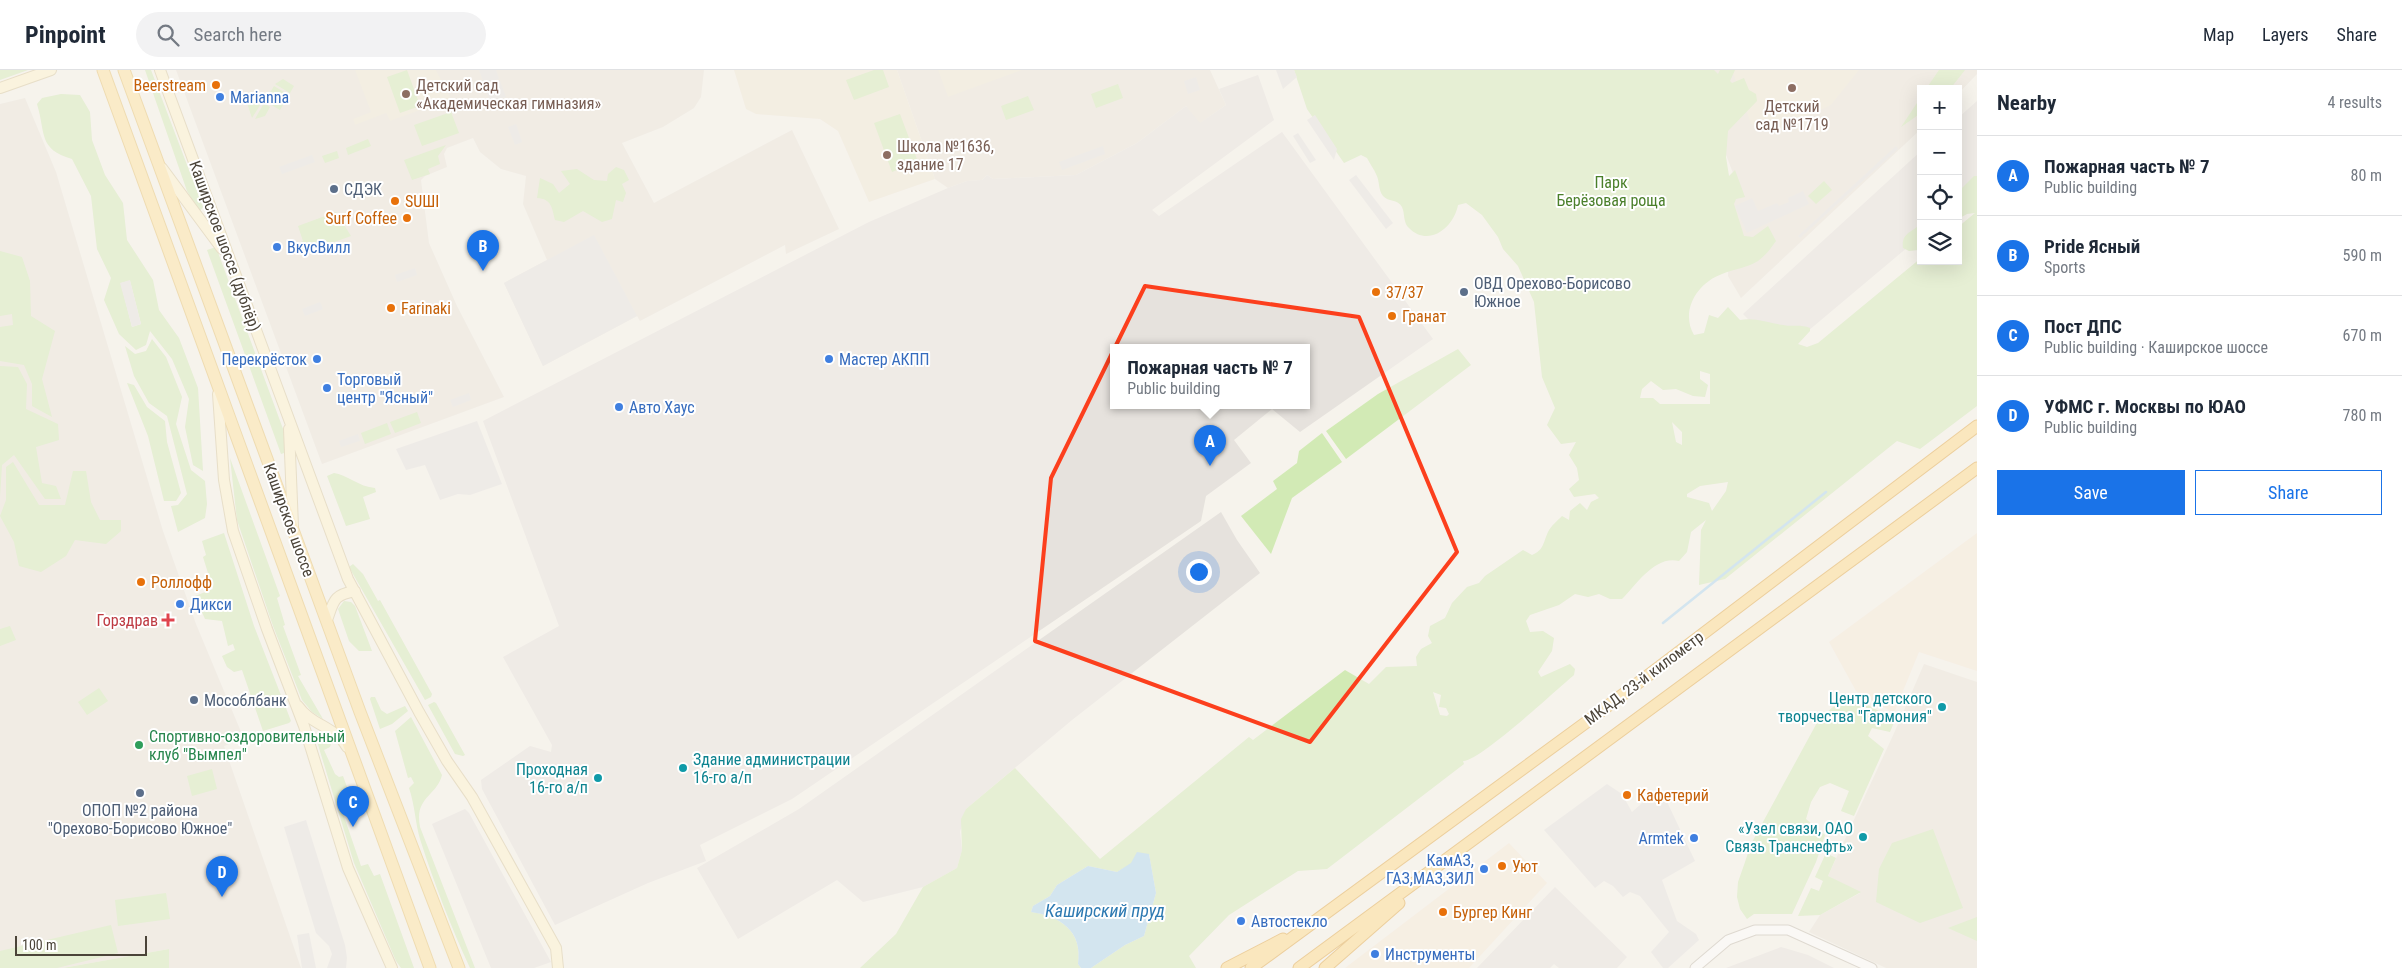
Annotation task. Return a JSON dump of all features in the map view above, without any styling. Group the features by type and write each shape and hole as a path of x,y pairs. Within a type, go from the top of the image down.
{"highway":[{"name":"МКАД, 23-й километр","path":"1306,927 1588,721 1977,426"},
{"name":"МКАД, 23-й километр","path":"1299,968 1977,468"},
{"path":"1325,968 1435,869"},
{"path":"1227,968 1306,927"},
{"path":"1251,968 1306,927"}],"main road":[{"path":"0,88 51,70"},
{"name":"Каширское шоссе","path":"103,70 430,968"},
{"name":"Каширское шоссе","path":"124,70 407,836 459,968"},
{"name":"Каширское шоссе (дублёр)","path":"160,70 332,536 355,591 419,712 472,797 556,948 558,968"},
{"path":"158,162 230,260"},
{"path":"216,380 224,480 233,531 294,699 348,868 392,968"},
{"path":"289,421 293,530"},
{"path":"327,620 336,598 342,594 355,591"},
{"path":"294,699 305,714 340,737 356,762"}],"street":[{"path":"1694,968 1728,940 1755,930 1788,930 1872,968"}],"highlighted area":[{"path":"1145,286 1359,317 1457,552 1310,742 1035,641 1051,478"}],"shaded area":[{"path":"176,70 704,70 701,97 694,108 663,127 622,143 654,203 792,130 839,229 786,254 785,245 640,321 637,316 543,366 504,283 547,260 523,204 526,176 501,169 480,152 473,138 447,148 444,154 447,167 425,176 421,180 429,243 457,306 504,397 322,464"},
{"name":"Детский сад «Академическая гимназия»","path":"355,70 436,70 451,99 390,121 386,113 355,125 353,119 371,112"},
{"path":"479,70 496,70 499,79 484,84"},
{"name":"Школа №1636, здание 17","path":"734,70 897,70 935,179 869,202 838,131 820,119 756,114 746,109"},
{"path":"897,70 1210,70 1226,105 1199,124 1186,106 1137,143 1076,175 993,179 987,175 982,180 967,181 948,188 935,179"},
{"path":"938,70 1022,70 948,97"},
{"path":"1276,70 1294,70 1297,77 1283,89"},
{"path":"1659,70 1977,70 1977,74 1962,90 1962,85 1917,85 1917,133 1741,298 1728,276 1733,173 1705,100"},
{"name":"Детский сад №1719","path":"1732,70 1859,70 1831,105 1771,133 1751,124"},
{"path":"1258,75 1274,120 1152,210 1159,216 1282,132 1433,339 1300,432 1272,409 1234,440 1251,463 1206,496 1201,521 792,799 700,845 706,861 648,883 555,925 482,789 481,780 530,746 551,752 552,745 503,657 559,626 483,421 869,222 948,188 967,181 982,180 987,175 993,179 1076,175 1137,143 1186,106 1200,123 1226,105 1219,89"},
{"path":"1196,77 1200,90 1188,94 1184,81"},
{"path":"500,81 506,97 490,102 485,87"},
{"path":"25,98 56,172 163,531 196,624 244,739 224,746 301,968 169,968 169,949 63,968 0,968 0,104"},
{"path":"1977,101 1977,188 1962,201 1962,130 1962,114"},
{"path":"1315,115 1337,149 1334,160 1307,120"},
{"path":"516,124 522,142 515,145 508,127"},
{"path":"1298,133 1316,160 1310,163 1293,136"},
{"path":"1103,146 1105,154 1062,170 1059,162"},
{"path":"1896,146 1898,149 1800,238 1798,236"},
{"path":"312,155 315,162 282,174 279,167"},
{"path":"1917,155 1917,239 1802,336 1749,320 1743,314"},
{"path":"1356,175 1393,223 1386,229 1349,180"},
{"path":"1803,191 1809,204 1747,233 1735,206 1752,198 1758,211 1777,203 1779,206 1789,202 1788,198"},
{"path":"594,235 637,316 543,366 504,283"},
{"path":"415,268 417,275 397,282 395,275"},
{"path":"130,280 141,324 132,327 120,283"},
{"path":"320,302 323,309 305,316 302,309"},
{"path":"469,393 471,400 453,407 450,400"},
{"path":"477,421 502,484 470,495 458,494 440,500 425,465 406,470 396,449"},
{"path":"358,434 360,441 341,447 339,441"},
{"path":"1221,512 1237,540 1260,573 1072,720 966,809 960,832 962,850 957,868 923,887 863,902 837,880 738,939 697,868 799,809"},
{"path":"1977,533 1977,671 1919,652 1894,713 1856,691 1829,642"},
{"path":"1924,664 1977,682 1977,968 1886,968 1809,932 1820,915 1860,893 1828,876"},
{"path":"1607,784 1622,794 1632,812 1660,787 1695,861 1662,880 1677,921 1696,934 1699,940 1668,968 1663,968 1651,952 1669,932 1640,896 1630,892 1623,897 1613,886 1604,881 1595,888 1544,830"},
{"path":"465,809 469,813 551,962 534,968 491,968 432,824"},
{"path":"306,820 345,945 346,968 327,968 332,954 329,946 316,933 284,827"},
{"path":"1509,843 1547,883 1469,968 1345,968"},
{"path":"1555,887 1627,957 1617,968 1559,968 1554,964 1550,968 1477,968"},
{"path":"309,933 316,968 302,968 297,935"},
{"path":"1781,947 1808,955 1834,968 1726,968"}],"green space":[{"path":"0,70 28,70 0,80"},
{"path":"145,70 151,70 203,207 199,212 187,191"},
{"path":"407,70 420,106 400,113 387,77"},
{"path":"874,70 883,70 889,87 854,100 846,80"},
{"name":"Парк Берёзовая роща","path":"1294,70 1714,70 1718,74 1720,70 1735,70 1730,81 1732,83 1744,78 1749,90 1756,94 1757,101 1728,131 1726,157 1729,176 1735,170 1745,197 1736,199 1734,204 1744,236 1753,237 1768,226 1776,241 1758,261 1713,278 1698,291 1693,299 1689,317 1694,335 1704,333 1709,315 1718,318 1728,307 1740,320 1756,320 1786,326 1810,328 1810,331 1798,344 1807,347 1818,343 1917,261 1917,265 1962,265 1962,224 1975,213 1962,217 1962,188 1974,176 1977,176 1977,406 1920,449 1897,441 1725,579 1699,585 1701,530 1706,520 1691,532 1687,552 1679,561 1670,560 1654,566 1622,599 1610,599 1599,594 1588,597 1575,594 1559,605 1530,615 1526,621 1530,632 1543,631 1554,638 1552,651 1538,672 1541,677 1570,664 1575,669 1574,675 1485,750 1463,761 1464,764 1327,869 1298,871 1229,915 1189,956 1196,968 1091,968 1125,945 1144,936 1156,893 1149,854 1117,872 1088,866 1057,885 1050,896 1033,906 1031,912 1051,917 1067,927 1073,934 1079,952 1078,964 1081,968 860,968 896,934 923,887 957,868 962,850 961,819 966,809 1015,768 1100,859 1249,737 1253,740 1345,670 1369,684 1386,667 1417,666 1416,657 1421,649 1432,643 1428,636 1430,626 1445,618 1452,603 1467,587 1479,583 1485,576 1523,550 1532,555 1539,551 1548,532 1562,516 1569,520 1570,511 1580,503 1587,510 1591,502 1599,498 1595,494 1574,497 1569,489 1579,480 1577,468 1569,455 1576,442 1561,444 1547,425 1555,408 1542,377 1534,302 1518,266 1503,249 1498,237 1482,215 1466,203 1458,205 1451,221 1440,232 1425,236 1417,234 1407,226 1400,204 1385,198 1381,194 1377,177 1367,158 1361,155 1344,163 1307,109","holes":["1700,371 1710,374 1710,404 1660,404 1653,398 1640,398 1642,389 1651,381 1663,390 1676,389 1693,396 1705,397 1708,385 1700,379","1672,422 1682,432 1682,445 1676,442","1728,482 1726,491 1712,511 1709,503 1687,497 1687,494 1700,486","1433,692 1441,695 1439,707 1446,708 1449,714 1447,716 1440,715"]},
{"path":"1939,70 1965,70 1953,85 1929,85"},
{"path":"283,79 294,86 290,93 275,84"},
{"path":"1118,84 1123,98 1096,108 1091,94"},
{"path":"274,86 289,95 280,110 265,101"},
{"path":"61,94 80,95 90,112 92,140 105,175 123,203 127,240 153,280 159,310 179,338 198,388 203,471 193,465 185,427 189,399 172,359 150,331 146,345 136,350 119,334 104,300 111,278 97,249 91,196 72,159 53,150 45,139 37,104 42,98","holes":["130,281 141,324 132,327 121,283"]},
{"path":"251,95 262,102 252,118 247,103"},
{"path":"1028,96 1034,110 1006,120 1001,106"},
{"path":"264,103 270,107 265,116 255,119"},
{"path":"1917,103 1917,116 1901,127"},
{"path":"451,112 459,133 422,146 414,125"},
{"path":"900,114 918,162 892,172 874,123"},
{"path":"368,139 371,146 348,155 346,148"},
{"path":"446,145 438,156 440,164 428,169 430,174 412,180 404,160"},
{"path":"337,151 339,158 325,163 322,156"},
{"path":"616,167 624,170 629,180 622,184 626,193 623,202 616,200 612,219 602,222 583,211 564,222 555,220 552,208 548,202 537,198 540,178 553,184 559,193 570,184 561,171 577,169 594,180 607,181 608,174"},
{"path":"1824,181 1832,190 1816,204 1808,196"},
{"path":"336,212 351,236 304,253 299,243 303,241 298,226"},
{"path":"1917,227 1917,250 1909,251 1903,248 1904,239 1908,233"},
{"path":"216,247 286,437 287,452 281,454 207,250"},
{"path":"0,251 22,257 30,281 31,316 55,331 42,379 52,417 32,406 32,384 24,365 0,361 0,327 13,325 12,314 0,316"},
{"path":"152,339 166,357 182,397 176,424 191,470 205,481 207,504 205,518 178,532 171,506 178,505 187,494 167,416 149,403 134,376 125,346 135,354 146,351"},
{"path":"1458,349 1471,365 1346,459 1326,431 1378,394"},
{"path":"0,366 18,367 27,384 26,409 58,424 59,440 36,447 42,483 56,486 61,499 45,499 14,455 2,465 0,497"},
{"path":"127,383 134,385 147,407 165,421 167,442 181,493 176,501 164,501 148,436"},
{"path":"417,412 421,423 395,433 390,422"},
{"path":"387,423 391,434 365,444 361,433"},
{"path":"1322,433 1342,462 1292,498 1271,554 1241,516 1277,489 1273,481 1297,463 1299,451"},
{"path":"230,458 280,596 277,598 285,625 283,626 301,675 298,676 323,719 312,712 302,700 273,626 237,520"},
{"path":"13,462 39,505 65,505 73,471 86,471 91,502 100,520 121,520 121,531 106,544 75,540 66,556 41,572 19,566 14,542 0,516 6,500 6,467"},
{"path":"334,473 375,488 376,492 363,497 370,519 346,526 327,476"},
{"path":"224,533 254,626 291,721 263,731 242,670 234,672 227,667 222,656 235,650 233,644 228,646 222,621 205,619 195,596 213,589 203,557 206,555 202,541"},
{"path":"353,564 363,574 378,601 380,600 432,694 431,697 425,700 349,567"},
{"path":"344,601 351,602 355,606 372,651 359,651 349,641 338,609"},
{"path":"10,626 16,640 0,646 0,629"},
{"path":"99,688 108,701 87,715 78,702"},
{"path":"375,697 381,710 387,714 405,706 408,711 392,724 380,729 370,699"},
{"path":"434,702 465,755 455,754 428,705"},
{"path":"1849,702 1868,705 1895,720 1890,732 1872,728 1868,736 1884,749 1854,816 1841,811 1849,791 1830,783 1820,787 1811,802 1806,819 1825,835 1816,862 1792,914 1754,914 1747,919 1740,909 1737,897 1738,882 1751,844 1819,719 1833,707"},
{"path":"411,717 442,775 436,788 420,809 420,827 475,968 470,968 456,937 420,839 409,788 414,783 411,777 408,778 395,731"},
{"path":"324,736 331,744 330,747 324,750 335,774 339,777 343,776 351,798 339,802 361,866 368,864 374,876 380,874 414,968 401,968 396,961 354,863 316,738"},
{"path":"212,769 217,789 192,796 187,776"},
{"path":"1933,829 1963,908 1920,923 1876,902 1879,869 1892,843"},
{"path":"1826,853 1836,858 1828,876 1861,892 1820,915 1798,916 1811,888 1819,891 1823,881 1815,877"},
{"path":"166,893 170,919 118,926 115,900"},
{"path":"1977,917 1977,941 1948,928"},
{"path":"111,925 118,953 57,968 0,968 0,951"},
{"path":"169,949 169,968 63,968"}],"water":[{"name":"Каширский пруд","path":"1137,852 1149,854 1156,893 1144,936 1125,945 1091,968 1081,968 1078,964 1079,952 1073,934 1067,927 1051,917 1031,912 1033,906 1050,896 1057,885 1088,866 1117,872 1131,863"}],"waterway":[{"path":"1663,623 1826,492"}],"place":[{"name":"Beerstream","path":"216,85"},
{"name":"Детский сад №1719","path":"1792,88"},
{"name":"Детский сад «Академическая гимназия»","path":"406,94"},
{"name":"Marianna","path":"220,97"},
{"name":"Школа №1636, здание 17","path":"887,155"},
{"name":"СДЭК","path":"334,189"},
{"name":"SUШI","path":"395,201"},
{"name":"Surf Coffee","path":"407,218"},
{"name":"ВкусВилл","path":"277,247"},
{"name":"Pride Ясный","path":"483,271"},
{"name":"37/37","path":"1376,292"},
{"name":"ОВД Орехово-Борисово Южное","path":"1464,292"},
{"name":"Farinaki","path":"391,308"},
{"name":"Гранат","path":"1392,316"},
{"name":"Перекрёсток","path":"317,359"},
{"name":"Мастер АКПП","path":"829,359"},
{"name":"Торговый центр \"Ясный\"","path":"327,388"},
{"name":"Авто Хаус","path":"619,407"},
{"name":"Пожарная часть № 7","path":"1210,466"},
{"name":"Роллофф","path":"141,582"},
{"name":"Дикси","path":"180,604"},
{"name":"Горздрав","path":"168,620"},
{"name":"Мособлбанк","path":"194,700"},
{"name":"Центр детского творчества \"Гармония\"","path":"1942,707"},
{"name":"Спортивно-оздоровительный клуб \"Вымпел\"","path":"139,745"},
{"name":"Здание администрации 16-го а/п","path":"683,768"},
{"name":"Проходная 16-го а/п","path":"598,778"},
{"name":"ОПОП №2 района \"Орехово-Борисово Южное\"","path":"140,793"},
{"name":"Кафетерий","path":"1627,795"},
{"name":"Пост ДПС","path":"353,827"},
{"name":"«Узел связи, ОАО Связь Транснефть»","path":"1863,837"},
{"name":"Armtek","path":"1694,838"},
{"name":"Уют","path":"1502,866"},
{"name":"КамАЗ, ГАЗ,МАЗ,ЗИЛ","path":"1484,869"},
{"name":"УФМС г. Москвы по ЮАО","path":"222,897"},
{"name":"Бургер Кинг","path":"1443,912"},
{"name":"Автостекло","path":"1241,921"},
{"name":"Инструменты","path":"1375,954"}]}
